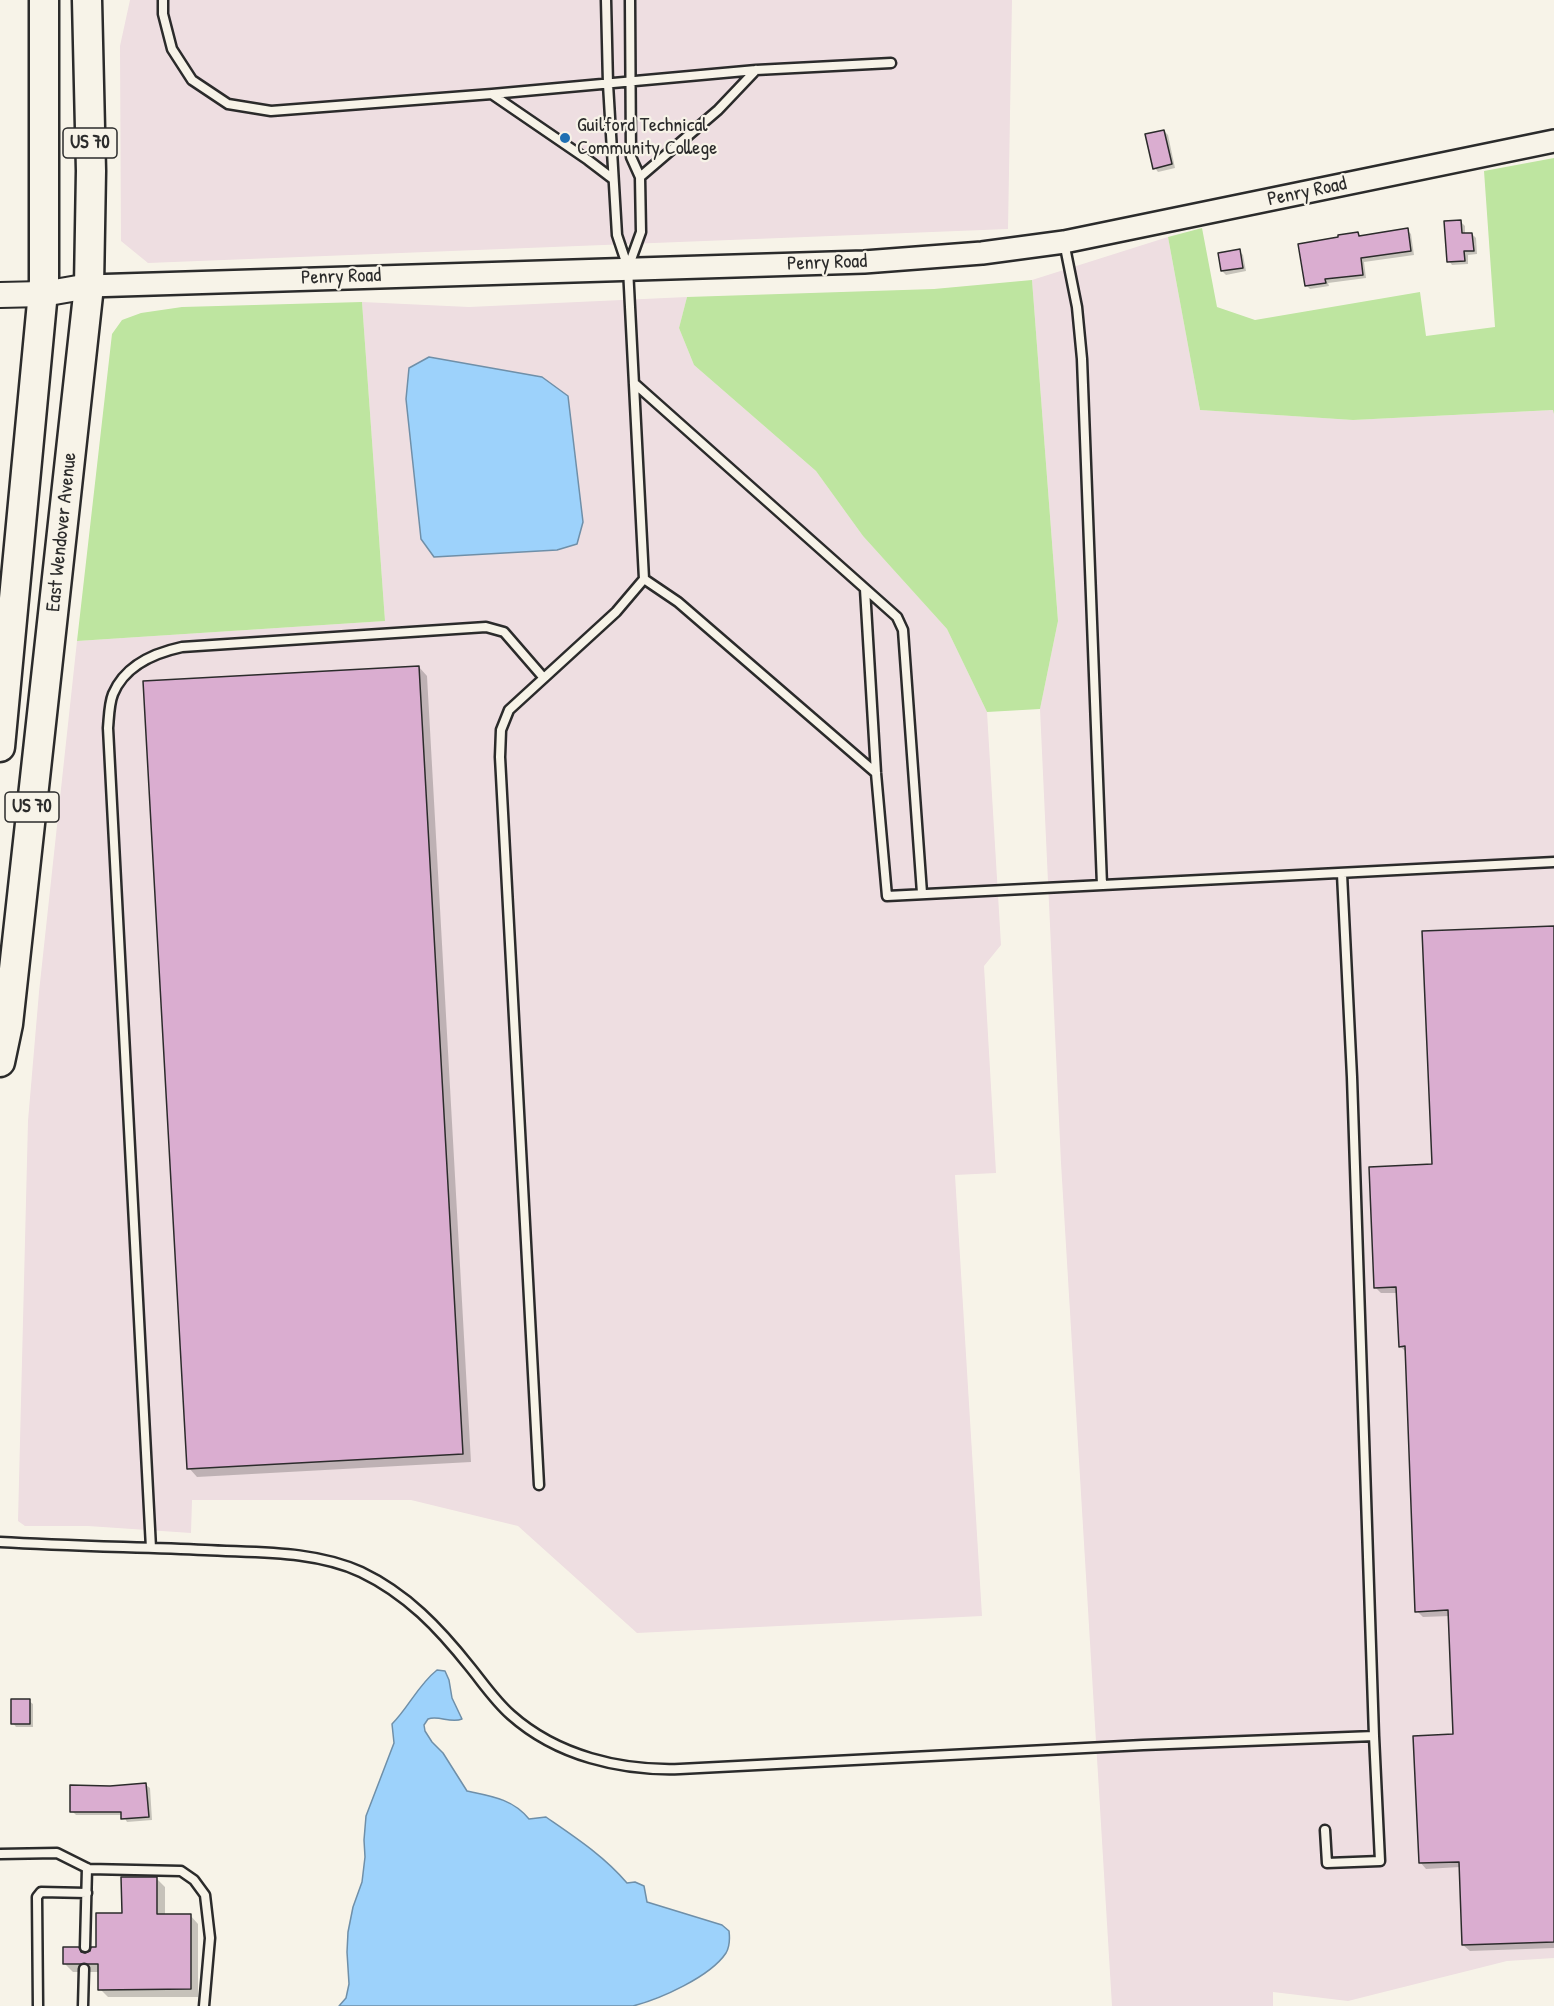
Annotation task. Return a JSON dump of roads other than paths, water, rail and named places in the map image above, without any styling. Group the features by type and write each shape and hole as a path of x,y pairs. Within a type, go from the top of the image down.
{"highway":[{"name":"East Wendover Avenue","path":"0,747 43,287 44,0"},
{"name":"East Wendover Avenue","path":"0,1062 8,1024 89,286 91,171 87,0"}],"main road":[{"path":"0,280 43,287"},
{"path":"0,295 43,287 89,286"}],"street":[{"name":"Penry Road","path":"89,286 934,258 1064,242 1554,141"}],"lane":[{"path":"162,0 163,14 172,49 192,80 228,104 271,111 756,70 891,63"},
{"path":"539,1485 500,757 501,730 509,710 616,612 644,579 628,268 617,235 613,179 606,0"},
{"path":"628,268 642,232 640,177 631,157 630,0"},
{"path":"640,177 718,110 756,70"},
{"path":"492,94 613,179"},
{"path":"1064,242 1077,308 1082,358 1102,885"},
{"path":"634,383 897,617 903,630 922,893"},
{"path":"644,579 678,602 876,773"},
{"path":"865,589 876,773 887,896 1554,862"},
{"path":"151,1548 108,728 112,695 122,678 140,662 161,652 182,647 486,627 504,632 543,677"},
{"path":"1325,1830 1327,1863 1380,1861 1353,1100 1342,874"},
{"path":"0,1542 280,1554 330,1562 360,1572 385,1585 432,1621 495,1699 512,1716 562,1748 621,1767 651,1770 680,1769 1374,1736"},
{"path":"0,1854 57,1853 87,1868 181,1871 194,1880 205,1895 210,1938 204,2006"},
{"path":"85,1947 87,1868"},
{"path":"38,2006 37,1897 41,1892 87,1893"},
{"path":"83,2006 84,1969"}],"water":[{"path":"429,357 542,377 568,396 583,522 577,544 557,550 434,557 421,539 406,399 409,368"},
{"path":"437,1670 445,1671 452,1698 462,1719 454,1721 428,1719 424,1725 425,1731 443,1753 467,1791 509,1803 529,1819 546,1817 599,1856 627,1883 635,1882 644,1886 647,1902 722,1925 729,1931 729,1942 726,1953 719,1962 684,1986 633,2006 339,2006 346,1998 349,1984 348,1932 353,1907 362,1882 366,1816 394,1743 392,1724 424,1682"}],"place":[{"name":"Guilford Technical Community College","path":"565,138"}]}
